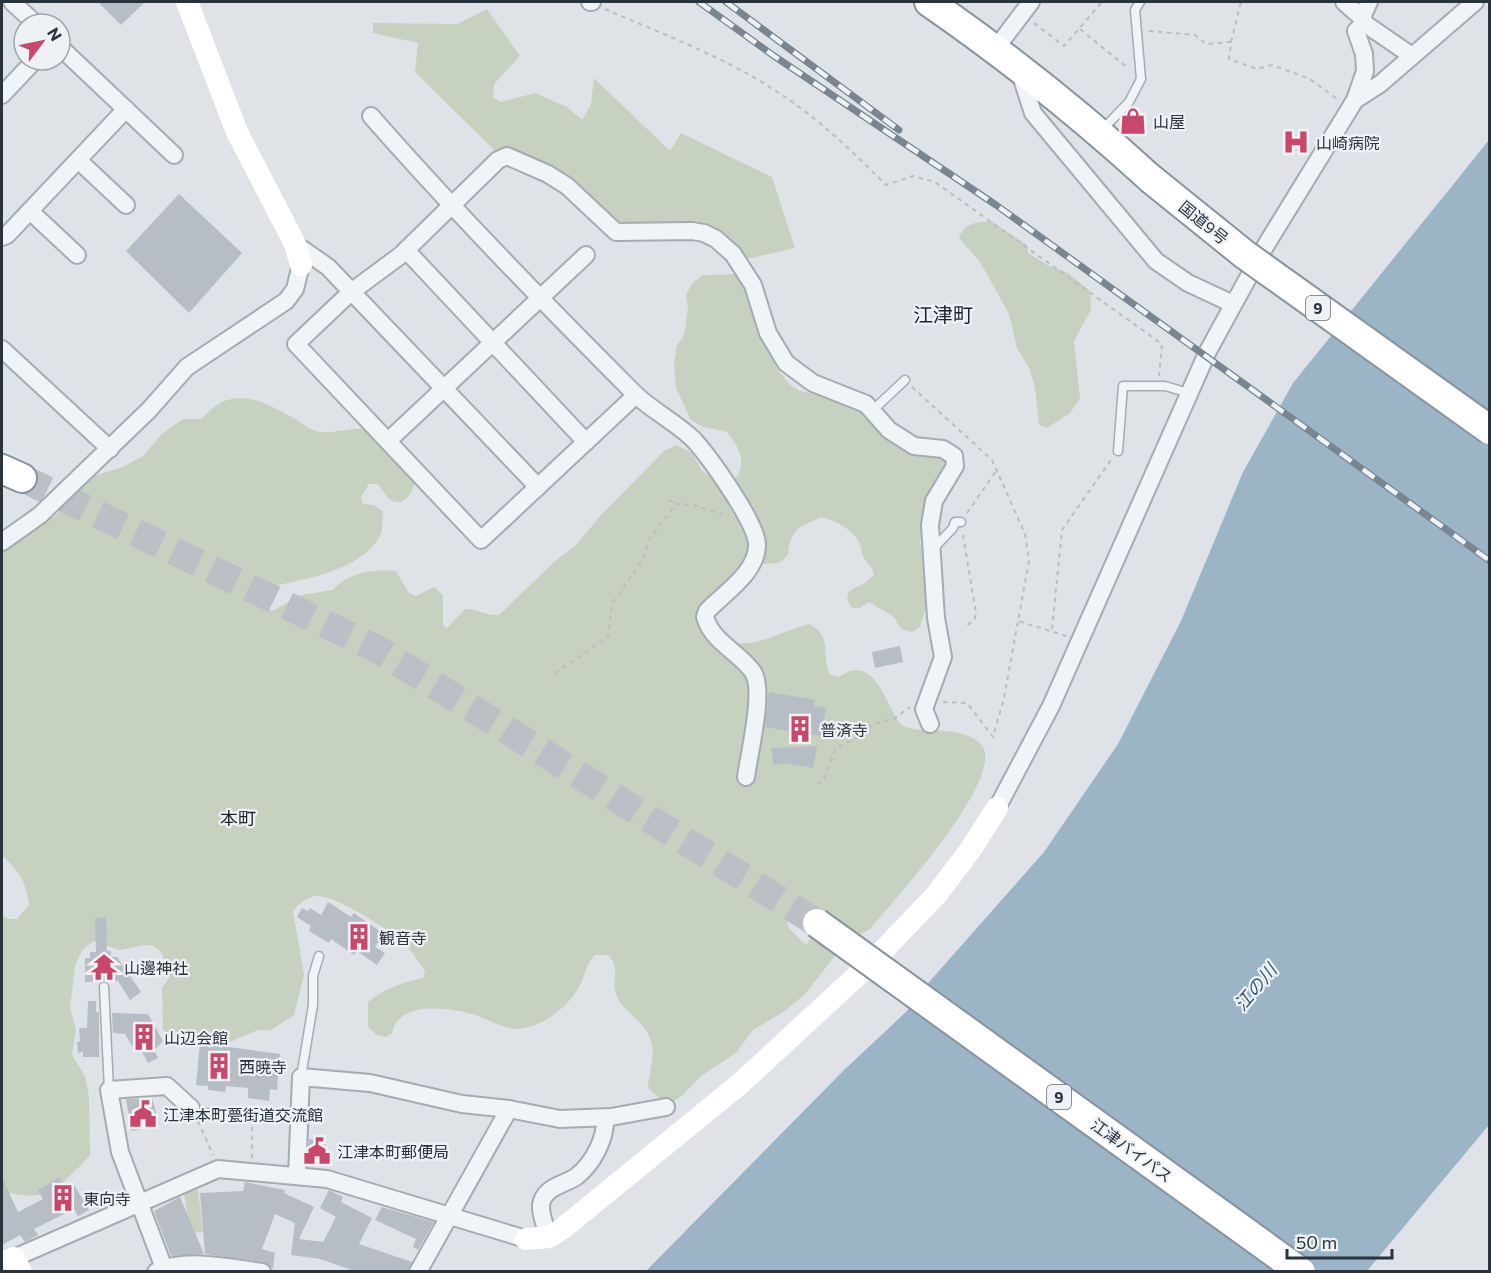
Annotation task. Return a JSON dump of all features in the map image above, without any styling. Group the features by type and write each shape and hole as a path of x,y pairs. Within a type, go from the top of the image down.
{"highway":[{"name":"国道9号","path":"929,2 996,48 1100,132 1151,179 1244,254 1490,430"},
{"name":"江津バイパス","path":"817,923 1301,1272"}],"street":[{"path":"2,542 40,515 110,449 188,367 286,301 295,290 298,255 237,132 187,2"},
{"path":"1344,2 1363,21 1412,57"},
{"path":"12,1264 218,1169 297,1176 352,1185 526,1239 549,1237 711,1108 879,964 971,849 997,808 1051,706 1189,393 1233,304 1352,104 1365,71 1364,54 1356,32 1363,21 1369,2"},
{"path":"1352,104 1380,84 1475,2"},
{"path":"996,48 1027,8"},
{"path":"72,58 174,155"},
{"path":"1017,66 1033,113 1156,261 1188,283 1233,304"},
{"path":"2,95 24,72"},
{"path":"2,237 7,235 126,109"},
{"path":"371,116 450,206 636,395 694,440 749,520 757,543 755,557 744,574 707,611 705,617 716,637 752,670 756,677 758,693 746,777"},
{"path":"636,395 482,540 296,344 351,292 406,250 498,160 511,156 567,186 616,232 692,231 710,235 733,254 745,270 753,285 772,344 786,363 813,383 866,404 889,430 909,443 922,448 944,449 954,456 955,466 934,501 930,525 936,618 943,657 927,712"},
{"path":"78,160 126,206"},
{"path":"30,211 77,255"},
{"path":"406,250 586,442"},
{"path":"298,255 328,267 538,487"},
{"path":"389,440 586,255"},
{"path":"2,349 110,449"},
{"path":"879,964 1121,1141"},
{"path":"297,1176 298,1112 302,1077 370,1083 462,1104 509,1109 560,1119 605,1118 666,1107"},
{"path":"191,1108 167,1086 109,1090 120,1152 160,1270 202,1266 262,1272"},
{"path":"418,1272 509,1109"},
{"path":"549,1237 542,1210 544,1197 553,1188 576,1176 592,1160 605,1129 605,1118"}],"lane":[{"path":"1100,132 1129,102 1141,79 1135,10 1140,2"},
{"path":"873,410 905,380"},
{"path":"1118,451 1123,386 1158,386 1189,393"},
{"path":"930,551 954,528 954,522 961,522"},
{"path":"302,1077 313,1005 313,976 319,956"},
{"path":"104,987 109,1090"}],"path":[{"path":"591,2 732,66 782,94 830,132 886,184 913,176 934,182 1162,344 1158,386"},
{"path":"1027,8 1064,46 1102,2"},
{"path":"1241,2 1229,59 1257,69 1272,65 1310,79 1352,104"},
{"path":"1080,29 1141,79"},
{"path":"1137,30 1195,35 1206,44 1231,42"},
{"path":"817,784 823,781 836,748 865,734 871,725 895,718 910,706 927,712 967,703 993,737 1004,698 1029,561 1025,534 992,460 905,380"},
{"path":"1052,629 1062,530 1118,451"},
{"path":"965,628 975,618 976,613 963,551 961,522 996,471"},
{"path":"669,500 676,504 693,505 744,521 749,520"},
{"path":"555,673 608,637 612,604 641,562 650,538 676,504"},
{"path":"1018,621 1052,629 1080,642"},
{"path":"218,1169 191,1108 298,1112"},
{"path":"252,1109 252,1171"}],"green space":[{"path":"487,9 520,56 494,84 493,97 501,102 535,93 567,107 582,120 591,104 594,78 670,151 681,133 772,177 795,248 742,260 719,235 697,222 638,229 614,223 512,151 494,150 415,72 418,43 373,33 373,23 457,24"},
{"path":"991,221 1027,245 1028,253 1049,266 1068,273 1090,291 1091,310 1074,341 1080,399 1070,413 1047,428 1039,425 1035,387 1029,368 1017,348 1009,314 980,262 959,238 968,226"},
{"path":"739,274 749,291 756,320 777,369 789,384 800,391 841,399 953,458 923,524 920,541 928,599 920,627 912,632 901,629 894,617 869,602 860,608 852,608 847,600 849,591 865,583 874,575 873,572 853,534 838,523 821,517 797,530 791,539 788,555 779,563 747,565 700,608 696,615 703,633 732,643 757,642 809,624 817,629 824,640 830,674 839,677 851,671 862,671 870,676 878,684 901,725 918,730 960,733 980,743 985,758 979,781 965,808 922,867 870,929 860,934 844,927 810,902 798,904 787,918 788,927 806,945 812,937 829,948 835,956 805,994 785,1011 753,1030 736,1053 701,1076 682,1096 672,1102 664,1102 648,1088 653,1054 651,1041 644,1028 617,997 614,985 615,969 608,955 595,955 579,987 567,1004 536,1025 516,1029 462,1012 426,1009 404,1015 397,1022 392,1033 386,1037 377,1035 368,1027 368,1002 380,993 423,978 425,971 411,950 388,931 349,907 316,896 303,901 293,911 304,975 294,1015 271,1030 258,1030 227,1043 176,1039 163,1030 162,988 169,978 167,965 161,952 154,946 145,945 119,950 94,941 82,950 75,967 70,1008 76,1029 72,1055 85,1076 89,1097 90,1156 51,1191 31,1196 2,1191 2,915 9,919 17,919 29,905 21,877 2,855 2,550 55,516 94,476 123,467 143,456 162,434 183,419 202,419 224,401 247,398 271,406 317,431 363,428 374,431 385,441 416,480 407,498 399,502 389,499 377,484 369,484 361,497 363,504 374,505 383,511 379,538 370,549 345,566 314,577 270,587 262,595 261,605 266,610 274,610 301,595 333,590 346,579 362,573 388,570 396,571 409,593 416,596 434,587 443,595 443,626 447,628 465,609 499,615 554,562 577,544 602,514 664,451 676,445 692,453 702,471 722,484 738,476 741,458 734,442 727,432 703,427 691,420 676,388 674,364 677,345 684,336 688,309 686,295 692,284 702,275"},
{"path":"198,1190 203,1232 190,1233 184,1192"}],"water":[{"name":"江の川","path":"1489,140 1489,1125 1367,1271 645,1272 844,1070 906,1012 930,981 1044,852 1118,744 1181,621 1243,472 1293,383"}],"building":[{"path":"98,2 145,2 121,25"},
{"path":"179,194 242,253 189,313 126,251"},
{"path":"900,646 903,662 875,668 872,652"},
{"name":"普済寺","path":"769,692 815,700 814,706 826,708 821,736 765,727"},
{"path":"817,746 813,768 785,763 774,765 771,748"},
{"path":"328,902 351,917 354,913 384,934 375,947 385,953 377,965 357,951 354,955 331,939 329,943 309,931 311,926 297,917 302,908 308,911 310,908 321,915"},
{"name":"山邊神社","path":"106,917 107,951 111,951 111,957 117,957 141,992 130,1000 118,981 85,982 85,958 90,958 90,952 96,952 95,918"},
{"path":"88,1001 96,1001 96,1012 99,1012 99,1057 83,1057 83,1052 78,1053 79,1028 87,1028"},
{"name":"山辺会館","path":"112,1013 148,1014 163,1041 154,1050 158,1058 148,1063 141,1050 139,1051 135,1045 132,1046 125,1034 113,1033"},
{"path":"200,1043 280,1054 277,1090 270,1089 269,1101 248,1098 248,1088 226,1086 225,1092 208,1090 208,1086 196,1085"},
{"name":"江津本町甍街道交流館","path":"152,1098 158,1120 153,1121 155,1127 131,1131 126,1099"},
{"path":"309,1139 326,1141 324,1158 308,1156"},
{"path":"2,1178 18,1212 43,1199 38,1190 59,1178 65,1188 73,1183 89,1210 78,1216 74,1209 34,1229 38,1235 25,1242 20,1235 2,1245"},
{"path":"245,1182 285,1190 284,1193 314,1207 299,1239 323,1242 336,1217 320,1208 329,1190 343,1197 341,1202 372,1218 359,1244 412,1262 408,1272 358,1272 320,1259 291,1255 295,1223 275,1214 262,1249 275,1253 273,1269 264,1262 205,1254 200,1193 243,1191"},
{"path":"180,1197 204,1254 171,1256 154,1211"},
{"path":"382,1207 434,1222 418,1250 413,1247 416,1239 375,1220"}],"tunnel":[{"path":"22,478 375,648 817,923"}],"railway":[{"path":"699,2 774,56 996,205 1490,561"},
{"path":"726,2 899,130"}],"place":[{"name":"山屋","path":"1133,121"},
{"name":"山崎病院","path":"1296,142"},
{"name":"普済寺","path":"800,729"},
{"name":"観音寺","path":"359,937"},
{"name":"山邊神社","path":"104,967"},
{"name":"山辺会館","path":"144,1037"},
{"name":"西暁寺","path":"219,1066"},
{"name":"江津本町甍街道交流館","path":"143,1114"},
{"name":"江津本町郵便局","path":"317,1151"},
{"name":"東向寺","path":"63,1198"}],"district":[{"name":"江津町","path":"943,314"},
{"name":"本町","path":"238,818"}]}
